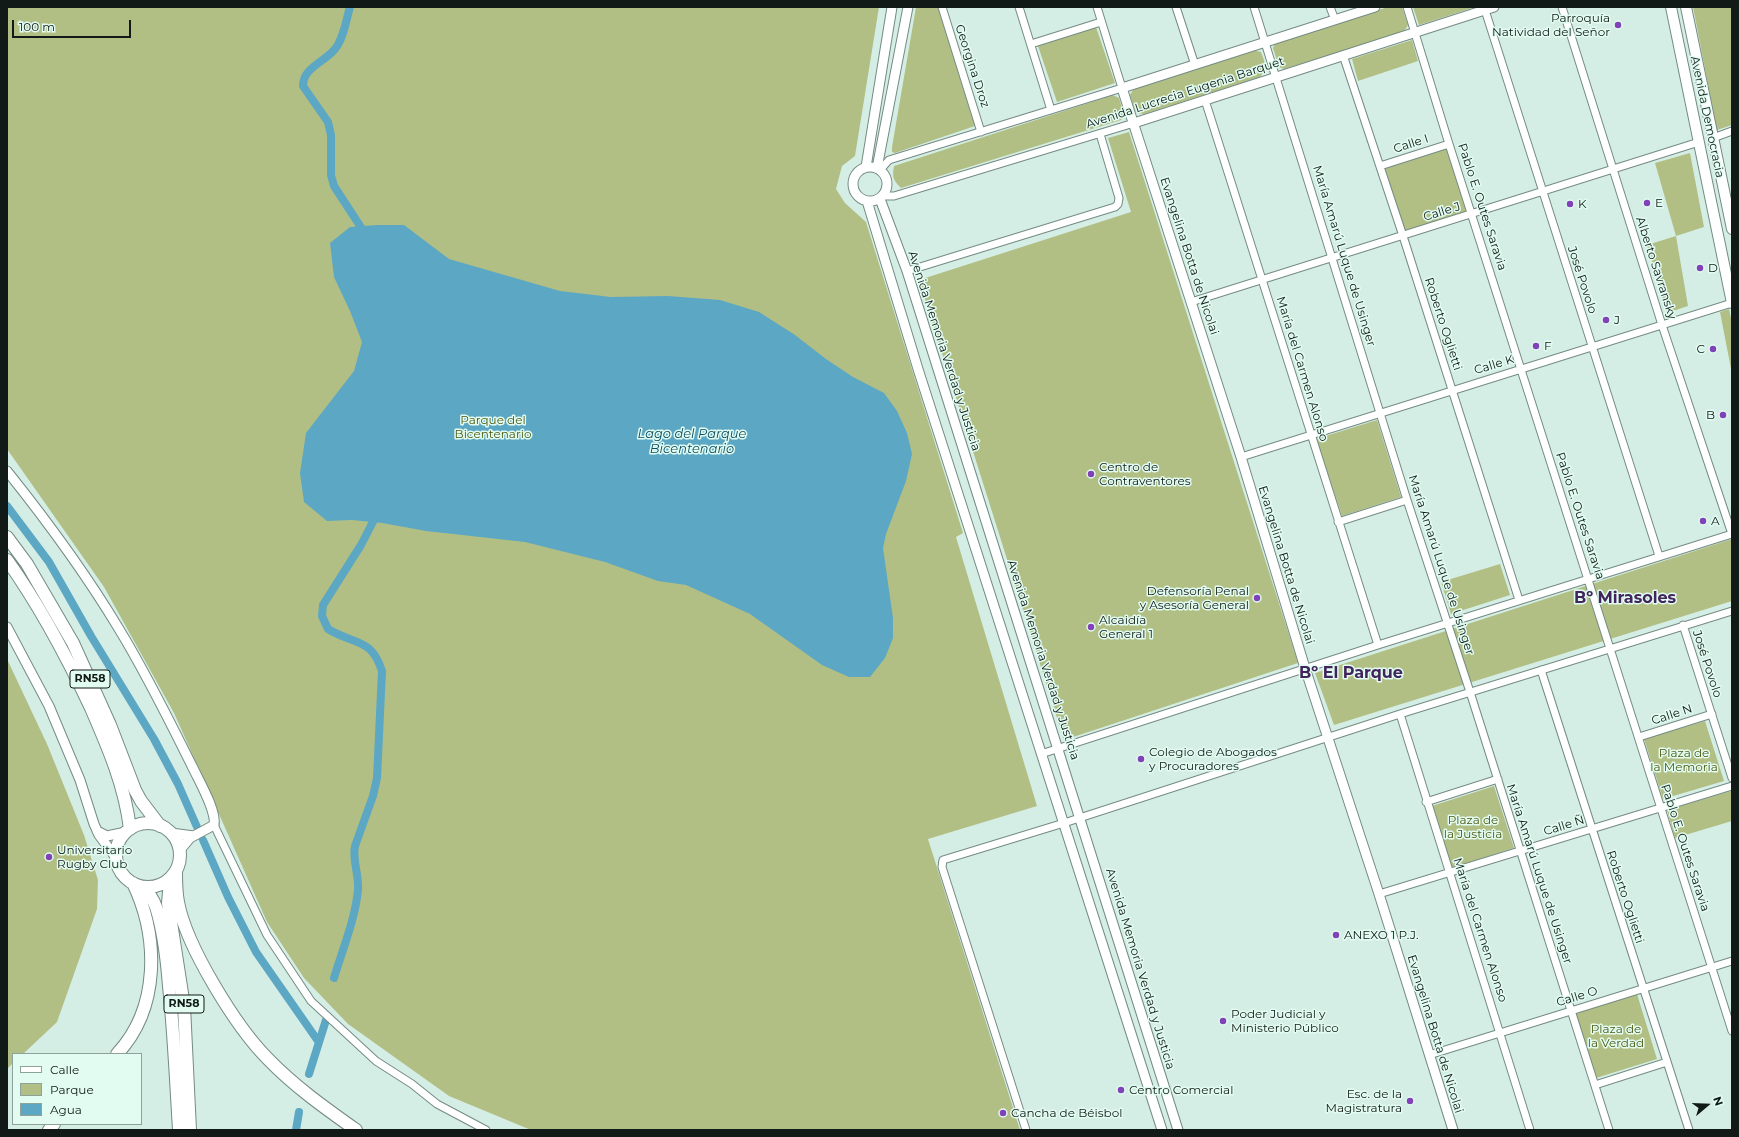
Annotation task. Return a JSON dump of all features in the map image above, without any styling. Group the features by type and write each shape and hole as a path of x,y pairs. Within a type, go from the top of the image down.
{"highway":[{"name":"RN58","path":"7,537 27,564 73,644 110,725 135,790 141,801 160,826"},
{"name":"RN58","path":"7,560 55,636 105,740 124,791 128,808 128,830 140,824 150,823 160,826 171,833 177,841 180,850 179,864 173,875 168,903 184,1006 190,1130"},
{"path":"117,859 117,849 120,840 128,830"},
{"name":"RN58","path":"117,859 122,873 149,893 156,907 161,928 167,962 179,1130"},
{"path":"118,1053 129,1040 140,1019 148,995 151,976 149,930 138,885 160,885 173,875 178,902 188,934 220,992 245,1032 267,1058 310,1098 356,1130"}],"main road":[{"name":"Avenida Democracia","path":"1671,7 1732,303"},
{"name":"Avenida Democracia","path":"1686,7 1732,229"}],"street":[{"path":"866,167 892,7"},
{"path":"879,169 908,7"},
{"name":"Georgina Droz","path":"942,7 982,132"},
{"path":"1019,7 1051,110"},
{"name":"Evangelina Botta de Nicolai","path":"1097,7 1241,457 1305,668 1379,894 1453,1130"},
{"path":"1176,7 1195,65"},
{"name":"María Amarú Luque de Usinger","path":"1254,7 1407,500 1498,779 1609,1130"},
{"path":"1330,7 1335,20"},
{"name":"Avenida Lucrecia Eugenia Barquet","path":"879,169 889,160 1265,43 1375,7"},
{"name":"Pablo E. Outes Saravia","path":"1408,7 1449,144 1473,214 1732,1031"},
{"name":"Alberto Savransky","path":"1562,7 1662,324 1732,534"},
{"name":"Avenida Lucrecia Eugenia Barquet","path":"882,198 894,196 1100,134 1489,8"},
{"name":"José Povolo","path":"1489,8 1542,191 1659,556"},
{"path":"1031,44 1101,22"},
{"name":"Roberto Oglietti","path":"1343,55 1403,236 1519,600"},
{"name":"María del Carmen Alonso","path":"1205,100 1378,644"},
{"path":"1713,138 1732,131"},
{"path":"907,271 1115,207 1118,204 1119,198 1100,134"},
{"name":"Calle J","path":"1191,302 1698,142"},
{"name":"Calle I","path":"1380,166 1449,144"},
{"path":"867,201 882,198 887,190 888,182 885,175 879,169 866,167 856,173 853,184 857,195 867,201 918,369 1162,1130"},
{"name":"Avenida Memoria Verdad y Justicia","path":"882,198 907,271 1178,1130"},
{"name":"Calle K","path":"1241,457 1732,303"},
{"path":"7,471 84,574 119,629 173,726 214,815 214,825 267,935 311,1001 376,1062 412,1084 437,1104 486,1130"},
{"path":"1338,522 1407,500"},
{"path":"1041,754 1378,644 1732,534"},
{"path":"1026,1130 942,868 943,860 1064,823 1327,737 1732,611"},
{"name":"José Povolo","path":"1683,625 1732,778"},
{"path":"7,627 48,706 80,780 97,831 117,859"},
{"name":"Roberto Oglietti","path":"1541,670 1689,1130"},
{"name":"María del Carmen Alonso","path":"1400,714 1426,802 1501,1032 1530,1130"},
{"name":"Calle N","path":"1639,737 1712,714"},
{"path":"1426,802 1498,779"},
{"name":"Calle Ñ","path":"1379,894 1732,786"},
{"path":"180,850 194,836 214,825"},
{"path":"97,831 107,836 128,830"},
{"path":"171,833 194,836"},
{"name":"Calle O","path":"1429,1055 1732,961"},
{"path":"1595,1085 1667,1062"}],"green space":[{"name":"Parque del Bicentenario","path":"7,7 879,7 855,156 842,166 836,189 845,203 866,222 963,533 956,537 1037,806 928,839 1020,1130 531,1130 449,1096 348,1024 304,978 267,922 174,713 104,587 7,449"},
{"path":"916,7 938,7 975,126 895,153 892,152 892,147"},
{"path":"1388,7 1402,7 1408,25 1404,32 1284,69 1279,67 1273,48 1275,43"},
{"path":"1413,7 1475,7 1419,25"},
{"path":"1693,7 1732,7 1732,125 1717,130"},
{"path":"1096,27 1115,83 1057,102 1038,46"},
{"path":"1412,40 1418,61 1358,81 1352,59"},
{"path":"1252,50 1261,52 1264,59 1265,68 1260,77 1144,114 1136,113 1130,95 1134,88"},
{"path":"1113,95 1119,98 1124,114 1121,120 901,188 896,183 894,178 894,166"},
{"path":"1129,132 1298,663 1064,740 919,280 1131,212 1108,138"},
{"path":"1447,148 1468,212 1405,232 1385,168"},
{"path":"1690,153 1704,227 1676,236 1655,163"},
{"path":"1676,236 1688,306 1667,313 1647,245"},
{"path":"1729,309 1732,323 1732,374 1720,312"},
{"path":"1377,420 1401,497 1342,516 1316,439"},
{"path":"1732,539 1732,601 1334,725 1315,673"},
{"path":"1500,564 1510,595 1451,614 1441,582"},
{"name":"Universitario Rugby Club","path":"7,659 47,744 84,835 98,880 97,909 57,1022 24,1053 12,1053 12,1064 7,1069"},
{"name":"Plaza de la Memoria","path":"1705,721 1724,781 1663,799 1644,739"},
{"name":"Plaza de la Justicia","path":"1494,786 1514,848 1451,868 1432,806"},
{"path":"1731,791 1732,821 1675,838 1667,810"},
{"name":"Plaza de la Verdad","path":"1637,994 1657,1059 1596,1078 1575,1013"}],"water":[{"name":"Lago del Parque Bicentenario","path":"404,225 449,259 560,291 611,297 668,296 720,300 759,312 795,335 826,359 853,377 884,393 897,411 907,433 912,454 906,481 886,534 883,548 893,618 893,638 885,658 870,677 849,677 822,665 750,614 686,585 658,581 605,562 525,542 426,531 382,523 352,520 327,521 304,502 300,473 306,433 354,371 362,342 350,311 334,277 330,243 350,227"}],"waterway":[{"path":"350,7 343,34 338,45 331,54 310,69 304,79 303,86 328,122 331,135 331,175 334,186 366,235"},
{"path":"7,506 49,562 91,636 154,739 178,784 197,827"},
{"path":"334,978 352,922 357,900 358,883 354,857 355,846 373,796 377,778 382,671 378,660 373,652 367,647 328,629 322,616 323,605 361,545 378,512"},
{"path":"203,840 228,897 256,952 318,1041"},
{"path":"309,1074 326,1020"},
{"path":"296,1130 299,1112"}],"place":[{"name":"Parroquía Natividad del Señor","path":"1618,25"},
{"name":"E","path":"1647,203"},
{"name":"K","path":"1570,204"},
{"name":"D","path":"1700,268"},
{"name":"J","path":"1606,320"},
{"name":"F","path":"1536,346"},
{"name":"C","path":"1713,349"},
{"name":"B","path":"1723,415"},
{"name":"Centro de Contraventores","path":"1091,474"},
{"name":"A","path":"1703,521"},
{"name":"Defensoría Penal y Asesoría General","path":"1257,598"},
{"name":"Alcaidía General 1","path":"1091,627"},
{"name":"Colegio de Abogados y Procuradores","path":"1141,759"},
{"name":"Universitario Rugby Club","path":"49,857"},
{"name":"ANEXO 1 P.J.","path":"1336,935"},
{"name":"Poder Judicial y Ministerio Público","path":"1223,1021"},
{"name":"Centro Comercial","path":"1121,1090"},
{"name":"Esc. de la Magistratura","path":"1410,1101"},
{"name":"Cancha de Béisbol","path":"1003,1113"}],"district":[{"name":"Bº Mirasoles","path":"1625,598"},
{"name":"Bº El Parque","path":"1351,673"}]}
